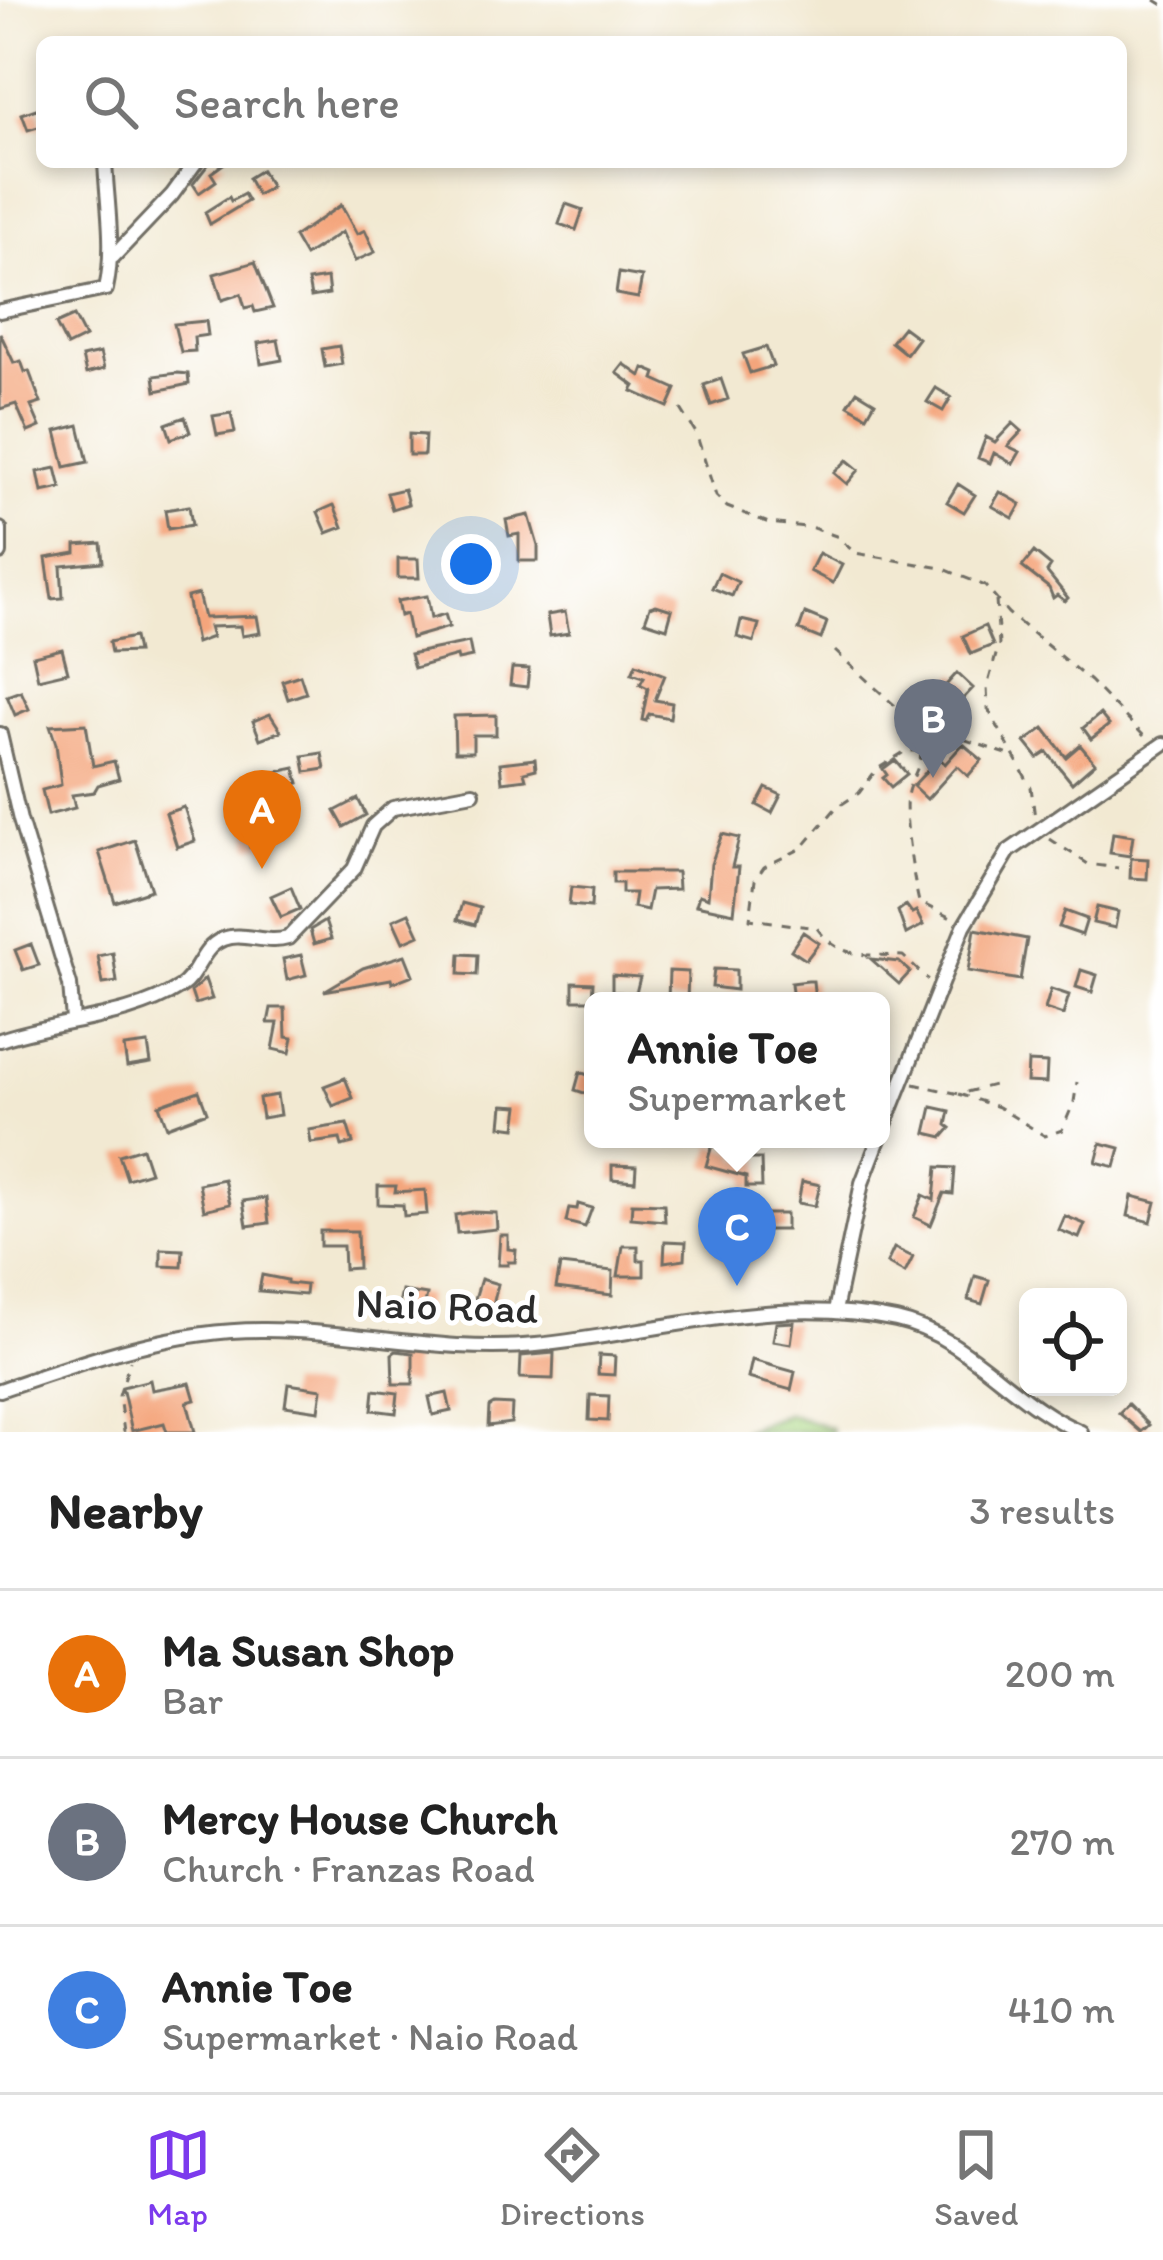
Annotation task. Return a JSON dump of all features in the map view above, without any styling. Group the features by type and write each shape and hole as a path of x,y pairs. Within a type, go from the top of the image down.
{"street":[{"path":"0,311 106,289 113,257 106,229 105,168"},
{"path":"113,257 192,168"},
{"path":"0,529 0,553"},
{"path":"0,734 20,820 70,985 73,1020"},
{"path":"890,1110 964,926 1009,851 1159,746"},
{"path":"0,1040 142,1006 185,985 209,947 228,936 274,942 288,938 354,869 373,826 393,808 472,793"},
{"path":"835,1311 862,1183 876,1148"},
{"name":"Naio Road","path":"0,1390 134,1347 266,1330 533,1346 748,1313 835,1311 925,1328 1081,1432"}],"path":[{"path":"1156,0 1163,5"},
{"path":"681,409 696,434 716,496 727,507 769,524 813,528 836,536 855,553 942,568 985,586 1008,614 1159,746"},
{"path":"996,596 999,644 986,687 988,710 1031,787 1037,828 1075,857 1118,868"},
{"path":"835,651 925,733 977,741 1013,757"},
{"path":"925,733 921,762 905,803 913,877 919,902 964,926"},
{"path":"921,750 904,752 876,770 860,793 836,808 802,848 764,867 755,880 750,919 817,928 831,947 848,952 903,956 936,991"},
{"path":"900,1083 998,1107 1045,1136 1062,1130 1077,1082"},
{"path":"959,1094 997,1084"},
{"path":"124,1432 119,1396 134,1347"}],"green space":[{"path":"787,1414 832,1432 741,1432"}],"building":[{"path":"36,109 36,128 28,130 22,114"},
{"path":"205,168 218,168 211,173 216,181 199,193 193,184"},
{"path":"261,170 271,187 257,195 248,178"},
{"path":"244,194 248,201 210,224 205,212"},
{"path":"566,204 583,210 576,230 559,224"},
{"path":"341,205 357,234 365,230 375,252 355,261 342,232 305,256 294,237"},
{"path":"255,262 273,308 255,312 253,306 245,308 241,294 222,300 214,274"},
{"path":"619,273 642,277 638,298 616,294"},
{"path":"327,278 329,294 311,297 308,281"},
{"path":"74,316 85,337 67,346 56,324"},
{"path":"206,321 208,335 194,337 195,351 181,352 174,324"},
{"path":"903,327 918,338 906,354 891,342"},
{"path":"0,333 14,363 21,361 25,372 29,371 41,403 31,406 40,427 28,432 16,404 0,409"},
{"path":"278,340 282,360 261,364 258,343"},
{"path":"339,346 342,364 325,367 322,349"},
{"path":"766,347 773,366 750,373 743,354"},
{"path":"100,353 104,369 86,374 82,357"},
{"path":"624,364 641,376 644,368 656,373 654,379 676,389 668,407 632,391 635,386 617,373"},
{"path":"188,374 189,384 156,391 154,376"},
{"path":"721,379 728,399 711,405 704,385"},
{"path":"936,388 951,397 943,411 927,402"},
{"path":"857,391 875,402 867,416 848,405"},
{"path":"231,413 235,432 217,435 213,416"},
{"path":"185,417 190,432 171,439 166,424"},
{"path":"1013,423 1022,431 1008,446 1020,452 1013,464 994,453 990,463 978,458 986,437 995,442"},
{"path":"79,425 88,462 65,467 56,431"},
{"path":"409,434 425,435 424,455 409,455"},
{"path":"847,460 859,470 847,484 834,473"},
{"path":"56,468 61,488 42,492 38,472"},
{"path":"958,484 975,495 964,512 947,502"},
{"path":"404,489 408,504 392,509 387,493"},
{"path":"1000,492 1021,504 1013,518 992,506"},
{"path":"334,505 343,527 327,533 318,512"},
{"path":"189,506 192,525 168,529 165,510"},
{"path":"529,515 538,561 519,561 519,534 509,536 506,520"},
{"path":"101,543 103,562 61,566 63,598 52,599 46,558 76,553 76,545"},
{"path":"1034,552 1051,566 1047,572 1068,598 1065,601 1057,595 1053,598 1049,588 1022,567"},
{"path":"819,553 842,565 833,583 810,571"},
{"path":"398,559 418,559 419,578 398,578"},
{"path":"719,573 738,582 732,596 712,588"},
{"path":"198,594 204,618 257,616 260,633 242,636 240,626 209,627 212,637 196,643 187,597"},
{"path":"427,596 431,618 445,614 449,627 411,638 406,614 400,616 397,601"},
{"path":"650,607 672,610 667,628 645,621"},
{"path":"565,612 569,633 550,636 547,615"},
{"path":"805,613 827,622 821,639 799,630"},
{"path":"741,620 759,624 754,642 737,637"},
{"path":"985,626 993,645 971,654 963,636"},
{"path":"134,637 137,652 111,653 109,642"},
{"path":"469,642 472,657 458,660 457,656 414,668 410,654"},
{"path":"62,649 68,672 38,679 33,656"},
{"path":"636,664 665,675 655,700 672,703 670,718 649,714 642,720 648,688 640,684 644,677 632,673"},
{"path":"512,668 529,669 527,687 510,685"},
{"path":"957,673 973,688 959,703 953,697 926,722 910,708 929,686 938,694"},
{"path":"300,675 306,693 288,699 282,681"},
{"path":"21,691 29,709 15,715 7,696"},
{"path":"270,714 281,731 260,739 253,721"},
{"path":"1100,714 1109,725 1091,739 1083,728"},
{"path":"496,715 496,735 473,735 473,752 455,752 454,716"},
{"path":"86,724 93,766 114,761 119,779 98,785 94,792 72,795 75,808 48,815 42,790 61,785 50,726"},
{"path":"1044,728 1066,757 1080,745 1095,763 1072,783 1047,752 1038,758 1025,742"},
{"path":"963,744 982,760 968,776 957,766 927,799 913,786 939,758 945,764"},
{"path":"322,753 325,769 306,772 303,756"},
{"path":"535,759 536,769 524,772 526,779 502,782 500,763"},
{"path":"895,760 907,774 891,787 883,778 887,775 883,769"},
{"path":"295,768 299,783 281,788 277,772"},
{"path":"766,788 781,795 772,813 757,805"},
{"path":"358,799 366,815 344,827 335,811"},
{"path":"184,807 195,841 177,847 166,813"},
{"path":"265,814 270,843 250,847 247,818"},
{"path":"1113,833 1133,836 1130,856 1110,853"},
{"path":"722,834 739,838 732,867 739,867 734,913 696,905 699,895 708,898 711,864"},
{"path":"135,840 151,890 115,902 99,852"},
{"path":"1131,858 1148,859 1147,879 1130,878"},
{"path":"613,872 677,872 678,889 651,890 647,910 633,907 635,893 622,893 622,883 613,883"},
{"path":"291,887 300,909 281,917 271,896"},
{"path":"571,887 592,889 591,907 569,905"},
{"path":"462,903 480,908 475,925 457,920"},
{"path":"906,905 912,913 916,911 923,925 906,934 898,911"},
{"path":"1097,907 1118,912 1115,928 1093,923"},
{"path":"1065,911 1087,919 1082,935 1059,927"},
{"path":"409,913 419,935 403,942 393,920"},
{"path":"325,921 331,939 314,944 310,930"},
{"path":"975,929 1027,939 1020,980 968,971"},
{"path":"803,932 819,943 806,960 791,950"},
{"path":"31,944 39,965 23,970 15,950"},
{"path":"113,953 117,982 103,984 98,956"},
{"path":"460,954 478,955 477,975 459,974"},
{"path":"301,955 306,975 287,980 283,959"},
{"path":"405,955 413,975 392,983 391,979 324,991 363,968"},
{"path":"871,959 899,962 910,972 899,984"},
{"path":"714,969 736,970 736,990 712,987"},
{"path":"1081,970 1097,975 1092,992 1076,987"},
{"path":"669,971 688,972 687,992 668,992"},
{"path":"612,975 640,977 636,992 612,992"},
{"path":"205,979 212,999 195,1004 191,992"},
{"path":"813,981 814,992 792,992 791,983"},
{"path":"573,982 593,983 592,992 584,992 584,1000 573,1000"},
{"path":"1051,989 1069,995 1063,1015 1045,1009"},
{"path":"271,1008 285,1008 286,1037 293,1038 290,1053 273,1049 278,1023 268,1023"},
{"path":"148,1044 151,1063 127,1067 124,1047"},
{"path":"1028,1062 1047,1063 1046,1083 1027,1082"},
{"path":"580,1072 584,1074 584,1093 575,1090"},
{"path":"345,1078 353,1098 333,1106 324,1086"},
{"path":"199,1091 207,1112 167,1127 159,1105"},
{"path":"277,1095 280,1115 262,1118 259,1098"},
{"path":"503,1105 519,1106 516,1128 501,1126"},
{"path":"932,1107 950,1111 947,1125 951,1128 943,1137 926,1133"},
{"path":"347,1124 353,1143 342,1146 340,1139 311,1143 309,1130"},
{"path":"1101,1143 1120,1148 1115,1167 1096,1162"},
{"path":"142,1148 150,1172 127,1179 119,1155"},
{"path":"711,1148 738,1153 736,1159 761,1159 762,1187 746,1187 746,1177 706,1166"},
{"path":"612,1165 636,1166 635,1181 612,1179"},
{"path":"937,1167 955,1168 953,1194 944,1193 931,1225 914,1217 923,1195 934,1200"},
{"path":"224,1179 230,1204 204,1210 199,1184"},
{"path":"802,1181 820,1185 815,1206 798,1203"},
{"path":"378,1186 396,1186 395,1192 425,1190 427,1214 404,1216 403,1205 378,1204"},
{"path":"1132,1196 1156,1202 1151,1222 1128,1216"},
{"path":"266,1198 269,1223 247,1226 243,1201"},
{"path":"632,1203 664,1204 665,1221 631,1218"},
{"path":"578,1204 592,1208 585,1227 566,1222 569,1208 577,1209"},
{"path":"496,1213 497,1229 457,1233 455,1215"},
{"path":"744,1214 786,1214 786,1230 756,1230 757,1236 738,1237 738,1221 744,1221"},
{"path":"1065,1216 1085,1224 1079,1238 1059,1230"},
{"path":"320,1231 357,1231 358,1268 344,1269 343,1246 320,1246"},
{"path":"500,1235 508,1235 508,1249 516,1250 515,1262 508,1265 498,1265"},
{"path":"665,1241 686,1242 685,1259 664,1262"},
{"path":"623,1246 638,1246 644,1276 618,1276"},
{"path":"894,1248 913,1257 905,1273 887,1263"},
{"path":"161,1249 183,1250 182,1267 161,1266"},
{"path":"560,1265 613,1271 612,1295 556,1288"},
{"path":"262,1275 306,1285 305,1295 259,1291"},
{"path":"975,1276 989,1280 982,1304 968,1300"},
{"path":"481,1279 498,1284 490,1318 470,1315"},
{"path":"402,1291 427,1295 424,1309 399,1305"},
{"path":"794,1322 791,1344 773,1341 776,1323"},
{"path":"413,1353 413,1384 393,1384 392,1354"},
{"path":"554,1353 553,1379 520,1378 521,1356"},
{"path":"599,1355 615,1356 614,1375 598,1374"},
{"path":"752,1360 795,1372 791,1390 748,1378"},
{"path":"150,1380 152,1390 190,1383 195,1400 187,1402 195,1432 167,1432 164,1423 132,1431 122,1387"},
{"path":"288,1384 322,1389 319,1411 285,1406"},
{"path":"374,1390 398,1393 396,1413 372,1410"},
{"path":"447,1393 451,1411 433,1415 429,1397"},
{"path":"590,1395 609,1396 608,1421 589,1420"},
{"path":"1128,1404 1149,1425 1141,1432 1119,1413"},
{"path":"512,1405 511,1423 488,1426 489,1407"}],"place":[{"name":"Mercy House Church","path":"933,778"},
{"name":"Ma Susan Shop","path":"262,869"},
{"name":"Annie Toe","path":"737,1286"}]}
